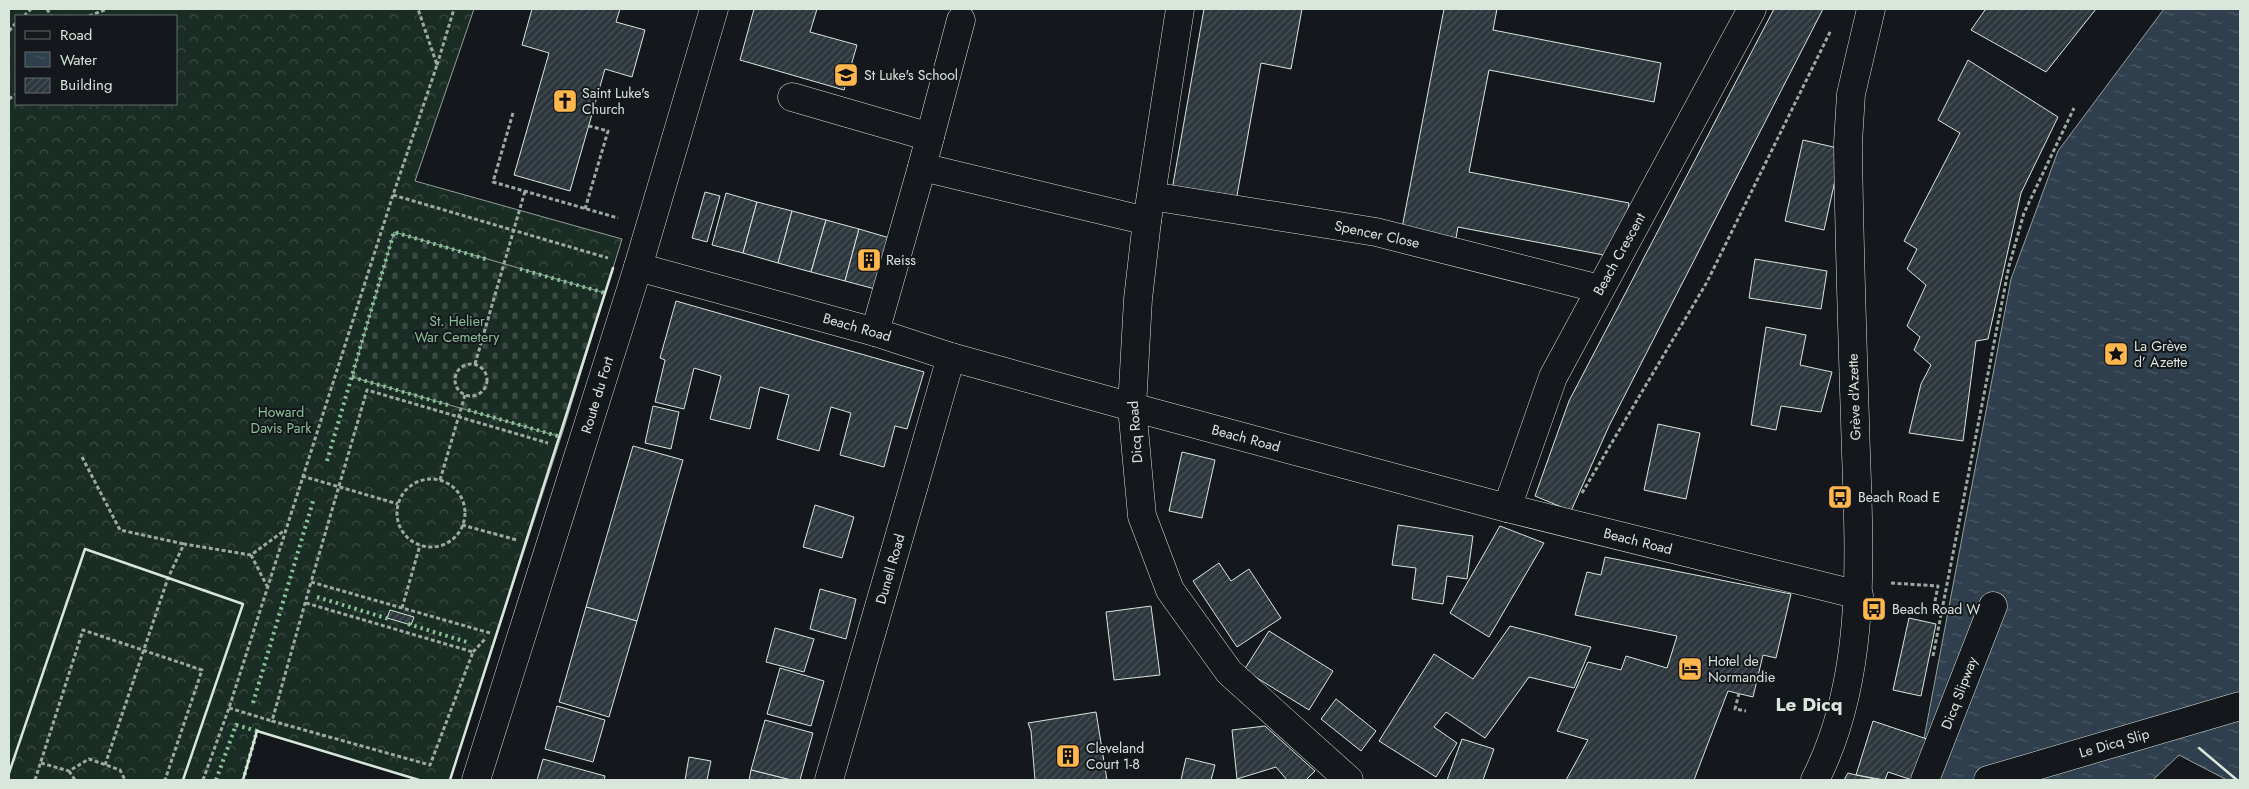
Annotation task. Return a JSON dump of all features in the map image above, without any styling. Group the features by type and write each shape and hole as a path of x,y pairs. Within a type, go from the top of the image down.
{"main road":[{"name":"Route du Fort","path":"476,780 638,266 714,9"},
{"name":"Dicq Road","path":"1180,9 1149,209 1138,299 1132,408 1142,516 1170,590 1228,672 1349,780"},
{"name":"Beach Crescent","path":"1507,508 1553,376 1600,289 1618,260 1752,9"},
{"name":"Grève d'Azette","path":"1814,780 1829,753 1846,701 1859,589 1848,143 1851,94 1871,9"},
{"path":"875,332 961,20"},
{"path":"792,97 930,137"},
{"name":"Spencer Close","path":"922,167 1149,209 1376,232 1600,289"},
{"name":"Beach Road","path":"638,266 875,332 951,357 1132,408 1507,508 1569,524 1859,589"},
{"name":"Dunell Road","path":"829,780 951,357"},
{"name":"Dicq Slipway","path":"1925,780 1993,606"},
{"name":"Le Dicq Slip","path":"1988,780 2240,706"}],"path":[{"path":"92,15 107,9"},
{"path":"418,9 437,66"},
{"path":"203,780 229,708 284,530 437,66 454,9"},
{"path":"1569,524 1574,506 1708,282 1833,25"},
{"path":"1933,656 2009,266 2024,213 2074,108"},
{"path":"513,113 493,182 611,216"},
{"path":"586,209 608,131 589,126"},
{"path":"474,364 525,191"},
{"path":"393,195 638,266"},
{"path":"474,364 483,369 486,374 486,386 478,395 465,395 456,386 455,376 464,365 474,364"},
{"path":"272,721 367,390 551,444"},
{"path":"440,480 465,395"},
{"path":"82,457 120,530 184,544 251,555 284,530"},
{"path":"302,476 398,504"},
{"path":"429,479 440,480 452,486 459,494 463,504 462,526 455,536 445,544 433,547 420,545 403,533 397,514 398,504 404,492 415,483 429,479"},
{"path":"462,526 521,540"},
{"path":"105,765 168,578 184,544"},
{"path":"402,608 420,545"},
{"path":"251,555 267,586"},
{"path":"311,582 490,633"},
{"path":"1859,589 1915,583 1938,586 1933,611 1942,612"},
{"path":"229,708 430,765 473,652 306,603"},
{"path":"35,780 83,630 202,670 165,780"},
{"path":"1739,693 1735,709 1746,711"},
{"path":"69,771 90,759 120,770 125,780"},
{"path":"41,763 69,771 75,780"}],"green space":[{"name":"Howard Davis Park","path":"9,9 474,9 415,181 622,239 561,437 450,780 419,780 257,731 243,780 9,780"},
{"name":"St. Helier War Cemetery","path":"394,232 605,293 561,437 352,377"}],"water":[{"name":"La Grève d’ Azette","path":"2164,9 2240,9 2240,780 2227,780 2179,755 2153,780 1936,780 1919,765 2011,279 2058,151"}],"building":[{"name":"Saint Luke's Church","path":"532,9 620,9 616,22 645,30 632,77 605,69 570,191 514,175 549,53 522,45"},
{"path":"754,9 817,9 810,32 857,45 844,90 740,60"},
{"path":"1204,9 1302,9 1291,69 1261,63 1236,201 1172,190"},
{"path":"1444,9 1497,9 1493,30 1661,63 1654,102 1489,70 1469,172 1629,203 1619,258 1458,227 1456,238 1402,228"},
{"path":"1774,9 1823,9 1609,426 1571,511 1535,496 1569,401"},
{"path":"1982,9 2096,9 2046,72 1971,30 1985,10"},
{"path":"1968,60 2058,117 2021,193 1988,339 1976,341 1963,441 1909,433 1921,384 1931,365 1914,350 1920,337 1907,326 1926,285 1907,269 1917,249 1904,241 1960,133 1938,120"},
{"path":"1803,140 1842,149 1824,230 1785,221"},
{"path":"705,192 720,196 707,242 692,238"},
{"path":"726,193 757,202 743,253 712,245"},
{"path":"757,202 792,211 778,263 743,253"},
{"path":"792,211 826,220 811,272 778,263"},
{"path":"826,220 859,229 845,281 811,272"},
{"name":"Reiss","path":"859,229 893,239 879,290 845,281"},
{"path":"1755,259 1827,271 1821,309 1749,298"},
{"path":"676,301 924,372 907,429 895,426 884,467 840,455 851,413 831,407 819,451 777,439 789,395 760,387 750,429 710,419 721,376 694,368 684,409 655,402 665,360 660,358"},
{"path":"1766,327 1806,335 1800,365 1832,372 1821,412 1781,406 1776,430 1751,425"},
{"path":"653,406 679,412 671,449 645,443"},
{"path":"1658,424 1700,433 1686,499 1644,490"},
{"path":"633,446 683,460 637,621 586,607"},
{"path":"1182,452 1215,460 1202,518 1169,511"},
{"path":"815,505 854,517 842,558 803,547"},
{"path":"1398,525 1473,536 1467,579 1447,576 1443,604 1412,599 1416,568 1392,565"},
{"path":"1500,526 1544,543 1489,637 1450,613"},
{"name":"Hotel de Normandie","path":"1605,557 1791,594 1776,658 1763,655 1753,697 1728,691 1694,780 1566,780 1588,740 1557,731 1588,662 1621,670 1626,656 1667,668 1677,636 1575,615 1587,572 1601,575"},
{"path":"1219,563 1231,581 1249,569 1281,618 1237,647 1193,581"},
{"path":"820,589 856,599 846,639 810,629"},
{"path":"1151,606 1160,675 1114,680 1106,612"},
{"path":"586,607 637,621 609,717 559,702"},
{"path":"390,610 414,617 411,625 387,618"},
{"path":"1909,618 1936,624 1921,696 1893,690"},
{"path":"1510,626 1591,647 1574,688 1529,677 1485,738 1446,712 1434,727 1457,743 1436,777 1379,741 1434,654 1473,679"},
{"path":"775,628 814,639 804,672 766,662"},
{"path":"1269,631 1333,671 1309,710 1244,670"},
{"path":"780,668 824,681 811,726 767,714"},
{"path":"1336,699 1376,731 1361,751 1321,719"},
{"path":"557,706 605,720 593,762 545,749"},
{"name":"Cleveland Court 1-8","path":"1096,712 1107,780 1035,780 1031,731 1028,723"},
{"path":"765,720 813,733 800,780 791,780 751,770"},
{"path":"1873,721 1927,739 1912,780 1888,772 1885,780 1856,775"},
{"path":"1265,726 1315,771 1306,780 1287,780 1276,767 1237,779 1232,730"},
{"path":"1462,739 1494,749 1483,780 1447,780"},
{"path":"689,757 711,761 707,780 685,780"},
{"path":"1186,758 1215,765 1211,780 1181,780"},
{"path":"543,759 605,776 604,780 537,780"},
{"path":"751,770 791,780 749,780"},
{"path":"1848,773 1856,775 1880,780 1844,780"}],"hedge":[{"path":"327,461 394,232 489,260"},
{"path":"520,269 605,293"},
{"path":"352,377 448,405"},
{"path":"468,410 561,437"},
{"path":"253,703 314,498"},
{"path":"317,597 389,619"},
{"path":"408,624 470,643"},
{"path":"216,780 236,725 257,731 243,780"}],"wall":[{"path":"450,780 613,268"},
{"path":"9,773 85,549 243,604 183,780"},
{"path":"243,780 257,731 419,780"},
{"path":"2199,748 2237,780"}],"place":[{"name":"St Luke's School","path":"846,75"},
{"name":"Saint Luke's Church","path":"565,101"},
{"name":"Reiss","path":"869,260"},
{"name":"La Grève d’ Azette","path":"2116,354"},
{"name":"Beach Road E","path":"1840,497"},
{"name":"Beach Road W","path":"1874,609"},
{"name":"Hotel de Normandie","path":"1690,669"},
{"name":"Cleveland Court 1-8","path":"1068,756"}],"district":[{"name":"Le Dicq","path":"1809,704"}]}
